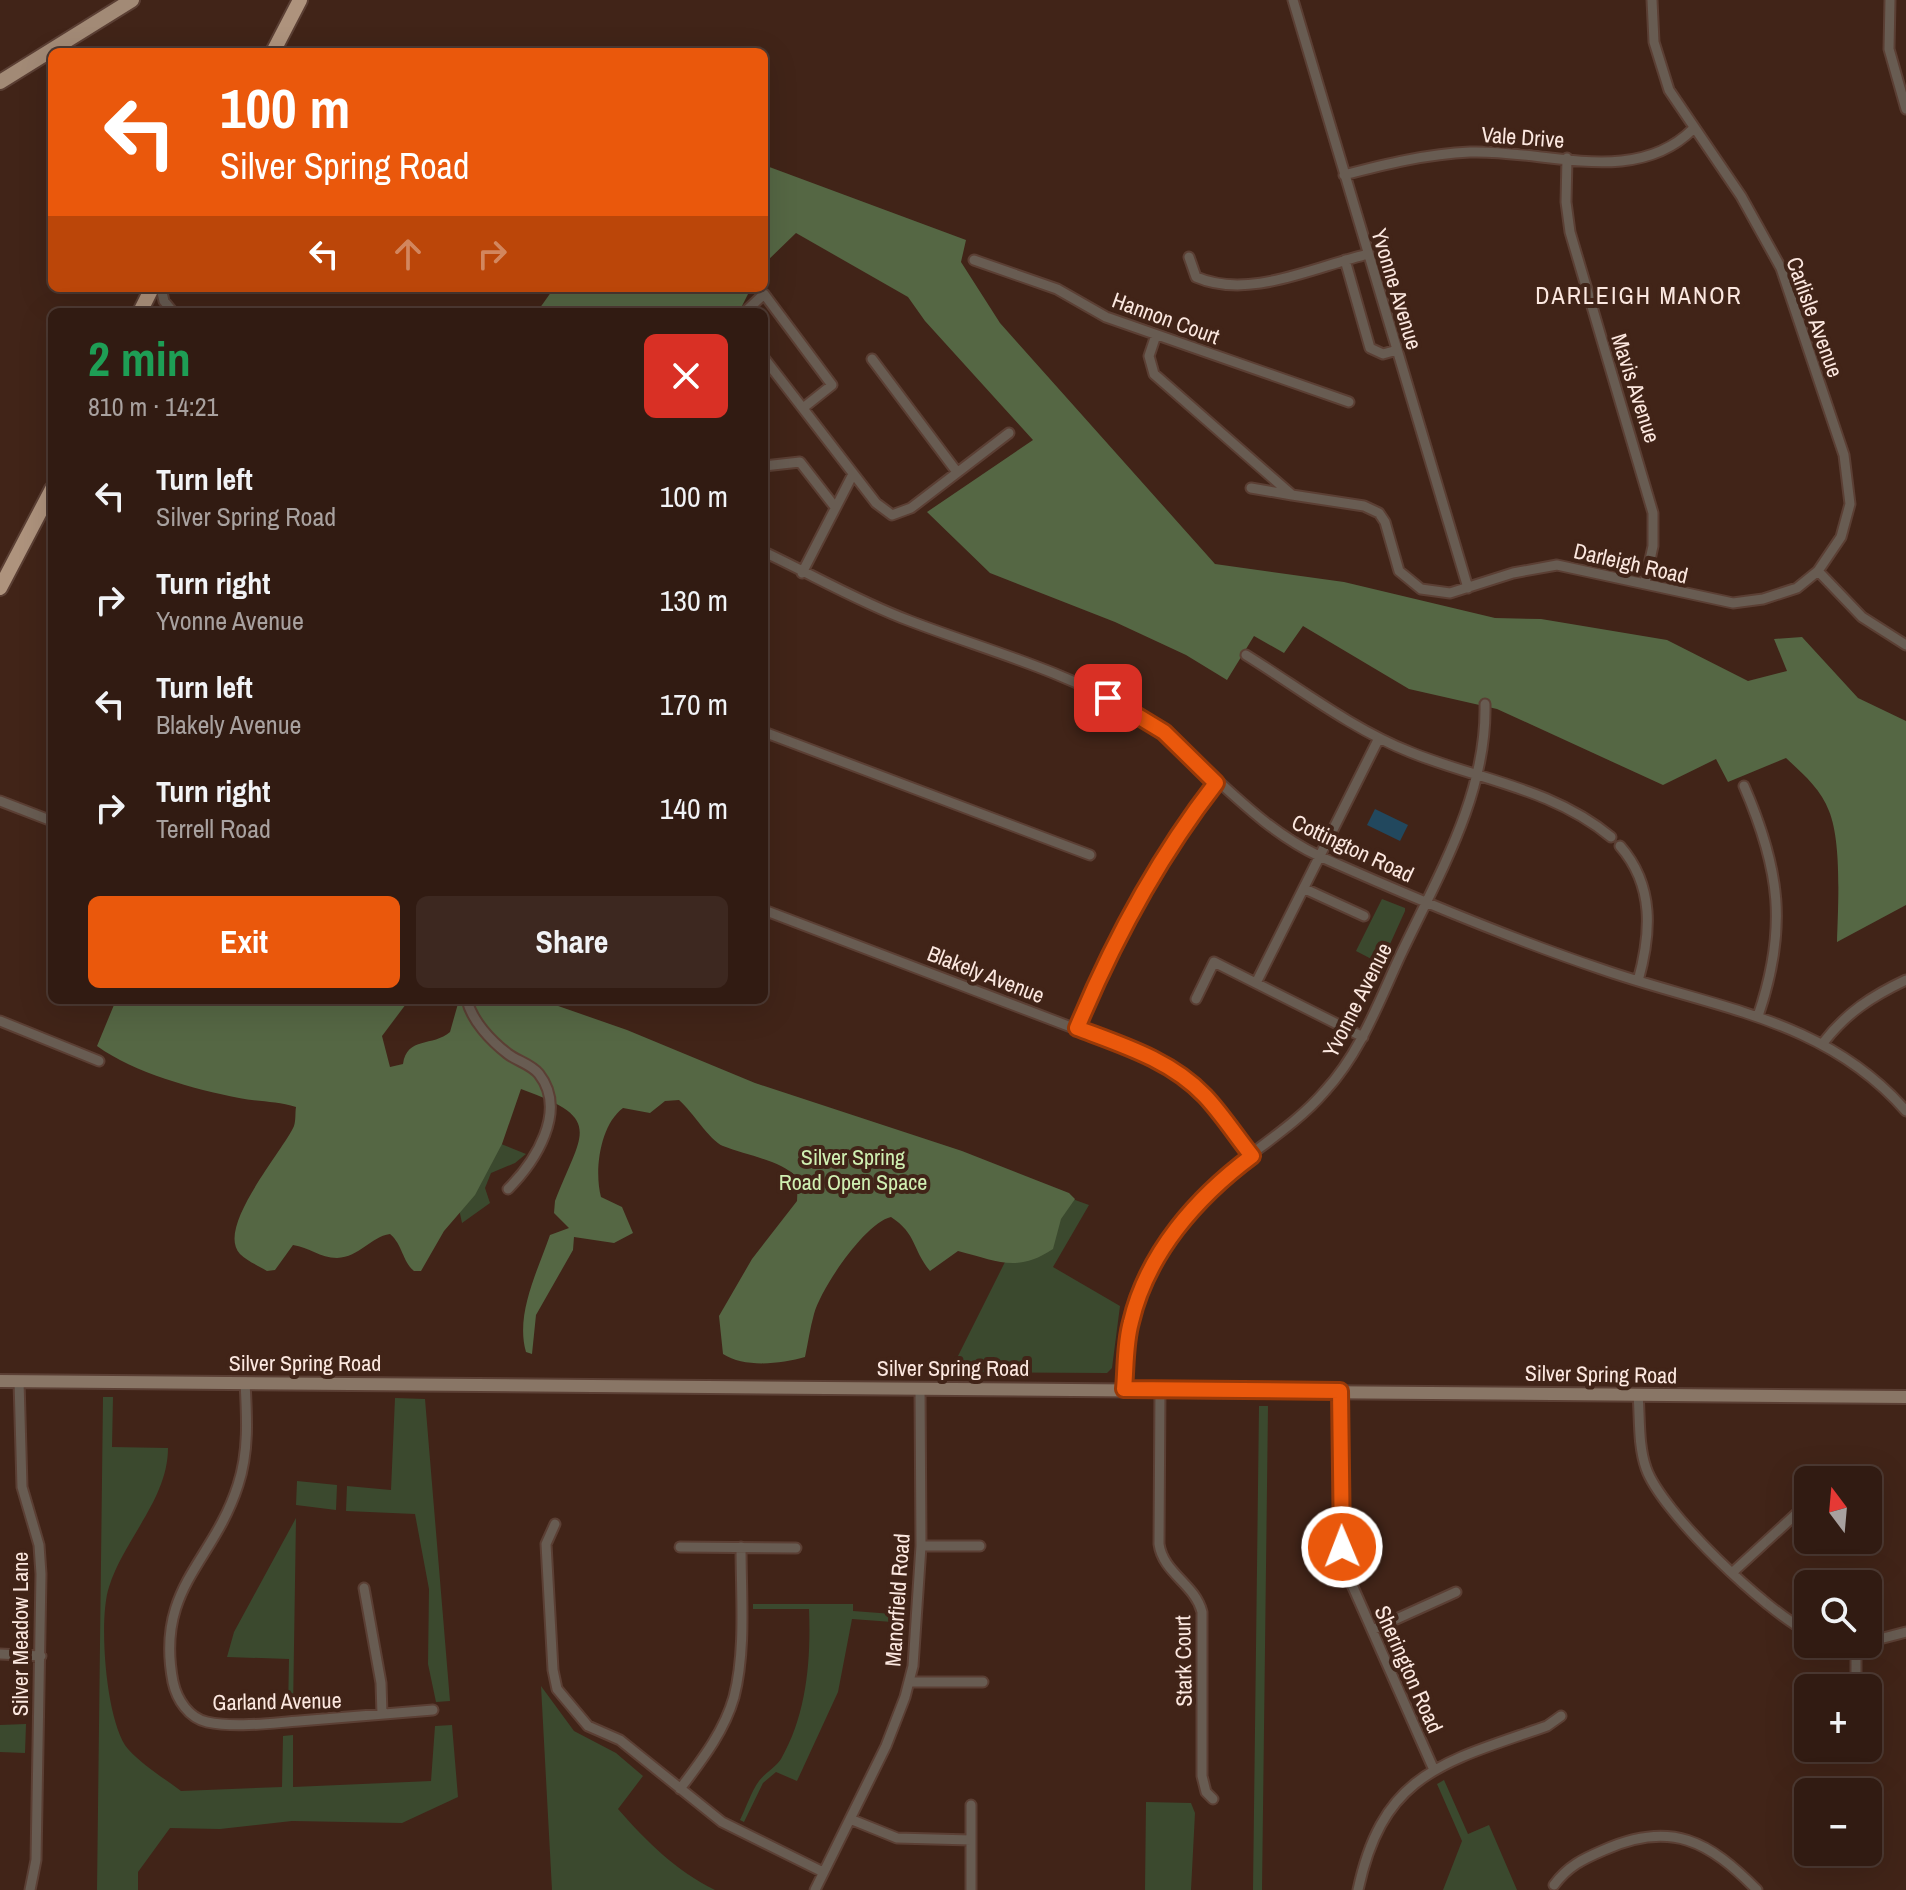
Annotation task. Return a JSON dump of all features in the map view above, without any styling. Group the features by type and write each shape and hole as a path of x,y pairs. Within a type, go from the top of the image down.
{"highway":[{"path":"275,48 300,0"},
{"path":"0,588 48,497"}],"main road":[{"path":"55,48 132,0"},
{"path":"0,82 48,52"},
{"name":"Silver Spring Road","path":"0,1381 1906,1397"}],"street":[{"name":"Yvonne Avenue","path":"1293,0 1468,588"},
{"name":"Carlisle Avenue","path":"1652,0 1654,42 1661,70 1693,129 1741,196 1781,268 1844,455 1850,488 1846,523 1836,547 1818,571"},
{"path":"1890,0 1889,49 1906,109"},
{"name":"Vale Drive","path":"1344,175 1442,154 1497,152 1619,163 1641,160 1669,148 1693,129"},
{"name":"Mavis Avenue","path":"1567,158 1565,192 1570,232 1653,513 1653,546 1645,583"},
{"path":"1189,257 1196,277 1231,286 1258,286 1368,254"},
{"name":"Hannon Court","path":"974,260 1057,289 1106,317 1349,402"},
{"path":"1345,260 1370,348 1376,354 1397,350"},
{"path":"749,308 764,294 832,385 803,408"},
{"path":"1156,335 1149,356 1154,374 1292,495"},
{"path":"872,359 957,472"},
{"path":"768,363 884,511 897,516 1009,433"},
{"path":"768,466 800,462 835,507"},
{"path":"802,573 853,474"},
{"name":"Darleigh Road","path":"1251,488 1369,507 1385,522 1396,566 1409,582 1442,594 1521,570 1557,565 1700,597 1746,602 1797,588 1818,571"},
{"name":"Cottington Road","path":"768,554 894,615 1108,698 1164,732 1216,783 1271,829 1320,856 1638,981 1758,1016 1823,1043 1868,1075 1906,1111"},
{"path":"1818,571 1862,617 1906,645"},
{"path":"1246,655 1379,738 1410,752 1568,807 1611,837"},
{"name":"Yvonne Avenue","path":"1124,1389 1130,1322 1149,1274 1173,1231 1218,1181 1281,1134 1327,1089 1363,1037 1458,832 1478,774 1485,704"},
{"path":"768,734 1090,855"},
{"path":"1256,983 1379,738"},
{"path":"1077,1028 1130,912 1174,838 1216,783"},
{"path":"1744,786 1770,852 1779,917 1774,958 1758,1016"},
{"path":"0,801 48,819"},
{"path":"1620,846 1637,870 1647,905 1649,931 1638,981"},
{"path":"1305,889 1364,916"},
{"name":"Blakely Avenue","path":"768,912 1147,1056 1183,1077 1204,1095 1252,1156"},
{"path":"1196,999 1214,962 1363,1037"},
{"path":"1823,1043 1836,1025 1866,1000 1906,980"},
{"path":"469,1004 479,1025 491,1038 538,1072 550,1103 545,1133 534,1157 508,1189"},
{"path":"0,1021 99,1061"},
{"name":"Silver Meadow Lane","path":"19,1381 21,1479 41,1559 36,1860 30,1890"},
{"name":"Garland Avenue","path":"245,1382 247,1438 240,1482 228,1514 183,1585 172,1619 171,1665 176,1693 187,1711 210,1723 433,1710"},
{"name":"Manorfield Road","path":"815,1890 821,1871 886,1746 909,1682 917,1633 921,1546 920,1388"},
{"name":"Stark Court","path":"1160,1389 1159,1544 1164,1560 1192,1589 1202,1612 1202,1776 1206,1792 1213,1799"},
{"name":"Sherington Road","path":"1340,1391 1343,1559 1434,1770"},
{"path":"1638,1394 1641,1443 1650,1478 1684,1523 1772,1609 1794,1623"},
{"path":"1733,1572 1794,1516"},
{"path":"555,1524 546,1544 553,1670 557,1689 588,1726 620,1740 738,1832 821,1871"},
{"path":"921,1546 980,1546"},
{"path":"680,1547 796,1548"},
{"path":"680,1789 709,1750 734,1698 740,1642 741,1547"},
{"path":"364,1588 381,1683 382,1714"},
{"path":"1372,1630 1456,1592"},
{"path":"1882,1638 1906,1632"},
{"path":"0,1654 41,1656"},
{"path":"909,1682 983,1682"},
{"path":"1358,1890 1366,1853 1378,1825 1398,1799 1434,1770 1473,1751 1547,1726 1561,1716"},
{"path":"971,1805 971,1890"},
{"path":"850,1819 897,1838 971,1840"},
{"path":"1554,1885 1574,1863 1622,1842 1661,1835 1702,1844 1757,1890"}],"green space":[{"path":"768,166 966,240 961,262 1000,323 1215,564 1344,582 1495,618 1541,619 1667,640 1748,681 1787,671 1774,639 1802,637 1858,698 1906,721 1906,905 1837,942 1838,875 1833,824 1821,796 1786,758 1728,782 1716,759 1663,785 1497,709 1409,689 1303,626 1284,653 1254,636 1227,680 1186,655 1115,622 990,573 927,512 1033,440 925,321 908,297 796,233 768,260"},
{"path":"551,292 749,292 741,308 540,308"},
{"path":"1382,899 1405,908 1405,911 1381,964 1356,951"},
{"name":"Silver Spring Road Open Space","path":"114,1004 406,1004 382,1036 390,1067 403,1064 405,1055 415,1046 450,1032 458,1004 552,1004 627,1030 755,1083 962,1151 1069,1193 1075,1199 1061,1219 1053,1249 1018,1263 958,1251 930,1271 906,1230 891,1217 857,1243 825,1289 814,1314 805,1357 774,1363 741,1361 723,1354 719,1316 752,1259 797,1201 798,1178 772,1162 718,1143 679,1100 665,1101 650,1113 623,1108 604,1137 598,1175 601,1197 622,1207 633,1233 614,1243 574,1237 573,1250 536,1315 532,1354 526,1352 523,1337 529,1292 550,1235 569,1228 554,1213 555,1201 573,1158 580,1130 576,1119 566,1109 521,1089 502,1144 475,1195 444,1231 421,1271 410,1267 390,1234 352,1254 337,1258 293,1245 275,1270 267,1271 240,1254 235,1242 236,1227 243,1209 294,1126 296,1107 184,1085 128,1064 97,1046"},
{"path":"486,1138 526,1154 515,1163 491,1173 485,1188 490,1203 462,1223 459,1209"},
{"path":"1042,1188 1089,1205 1053,1267 1120,1306 1112,1368 1107,1373 950,1372"},
{"path":"103,1397 113,1397 112,1447 168,1448 161,1484 116,1569 106,1602 104,1646 109,1695 120,1736 128,1749 181,1791 282,1787 283,1736 293,1735 293,1787 431,1781 435,1726 452,1725 458,1797 402,1823 292,1821 220,1829 170,1828 138,1872 138,1890 97,1890"},
{"path":"395,1398 425,1399 450,1701 436,1702 428,1664 429,1589 415,1514 346,1511 347,1486 391,1490"},
{"path":"1259,1406 1268,1406 1262,1890 1253,1890"},
{"path":"297,1481 337,1485 336,1510 296,1505"},
{"path":"296,1518 293,1710 288,1711 289,1659 227,1657 234,1632"},
{"path":"753,1604 853,1604 853,1611 906,1615 906,1623 852,1619 838,1692 797,1781 776,1772 763,1783 744,1822 740,1820 754,1790 761,1778 781,1759 797,1724 806,1686 809,1647 809,1609 753,1609"},
{"path":"541,1686 574,1731 616,1753 643,1776 618,1809 663,1855 715,1890 552,1890"},
{"path":"26,1724 25,1753 0,1752 0,1725"},
{"path":"1444,1780 1468,1834 1489,1825 1517,1890 1443,1890 1462,1841 1437,1784"},
{"path":"1146,1802 1191,1803 1195,1813 1191,1890 1145,1890"}],"water":[{"path":"1375,809 1408,825 1400,841 1367,825"}],"district":[{"name":"DARLEIGH MANOR","path":"1639,296"}],"route":[{"path":"1108,698 1164,732 1216,783 1174,838 1130,912 1107,956 1077,1028 1147,1056 1183,1077 1204,1095 1252,1156 1218,1181 1191,1210 1173,1231 1149,1274 1130,1322 1124,1389 1340,1391 1342,1547"}]}
